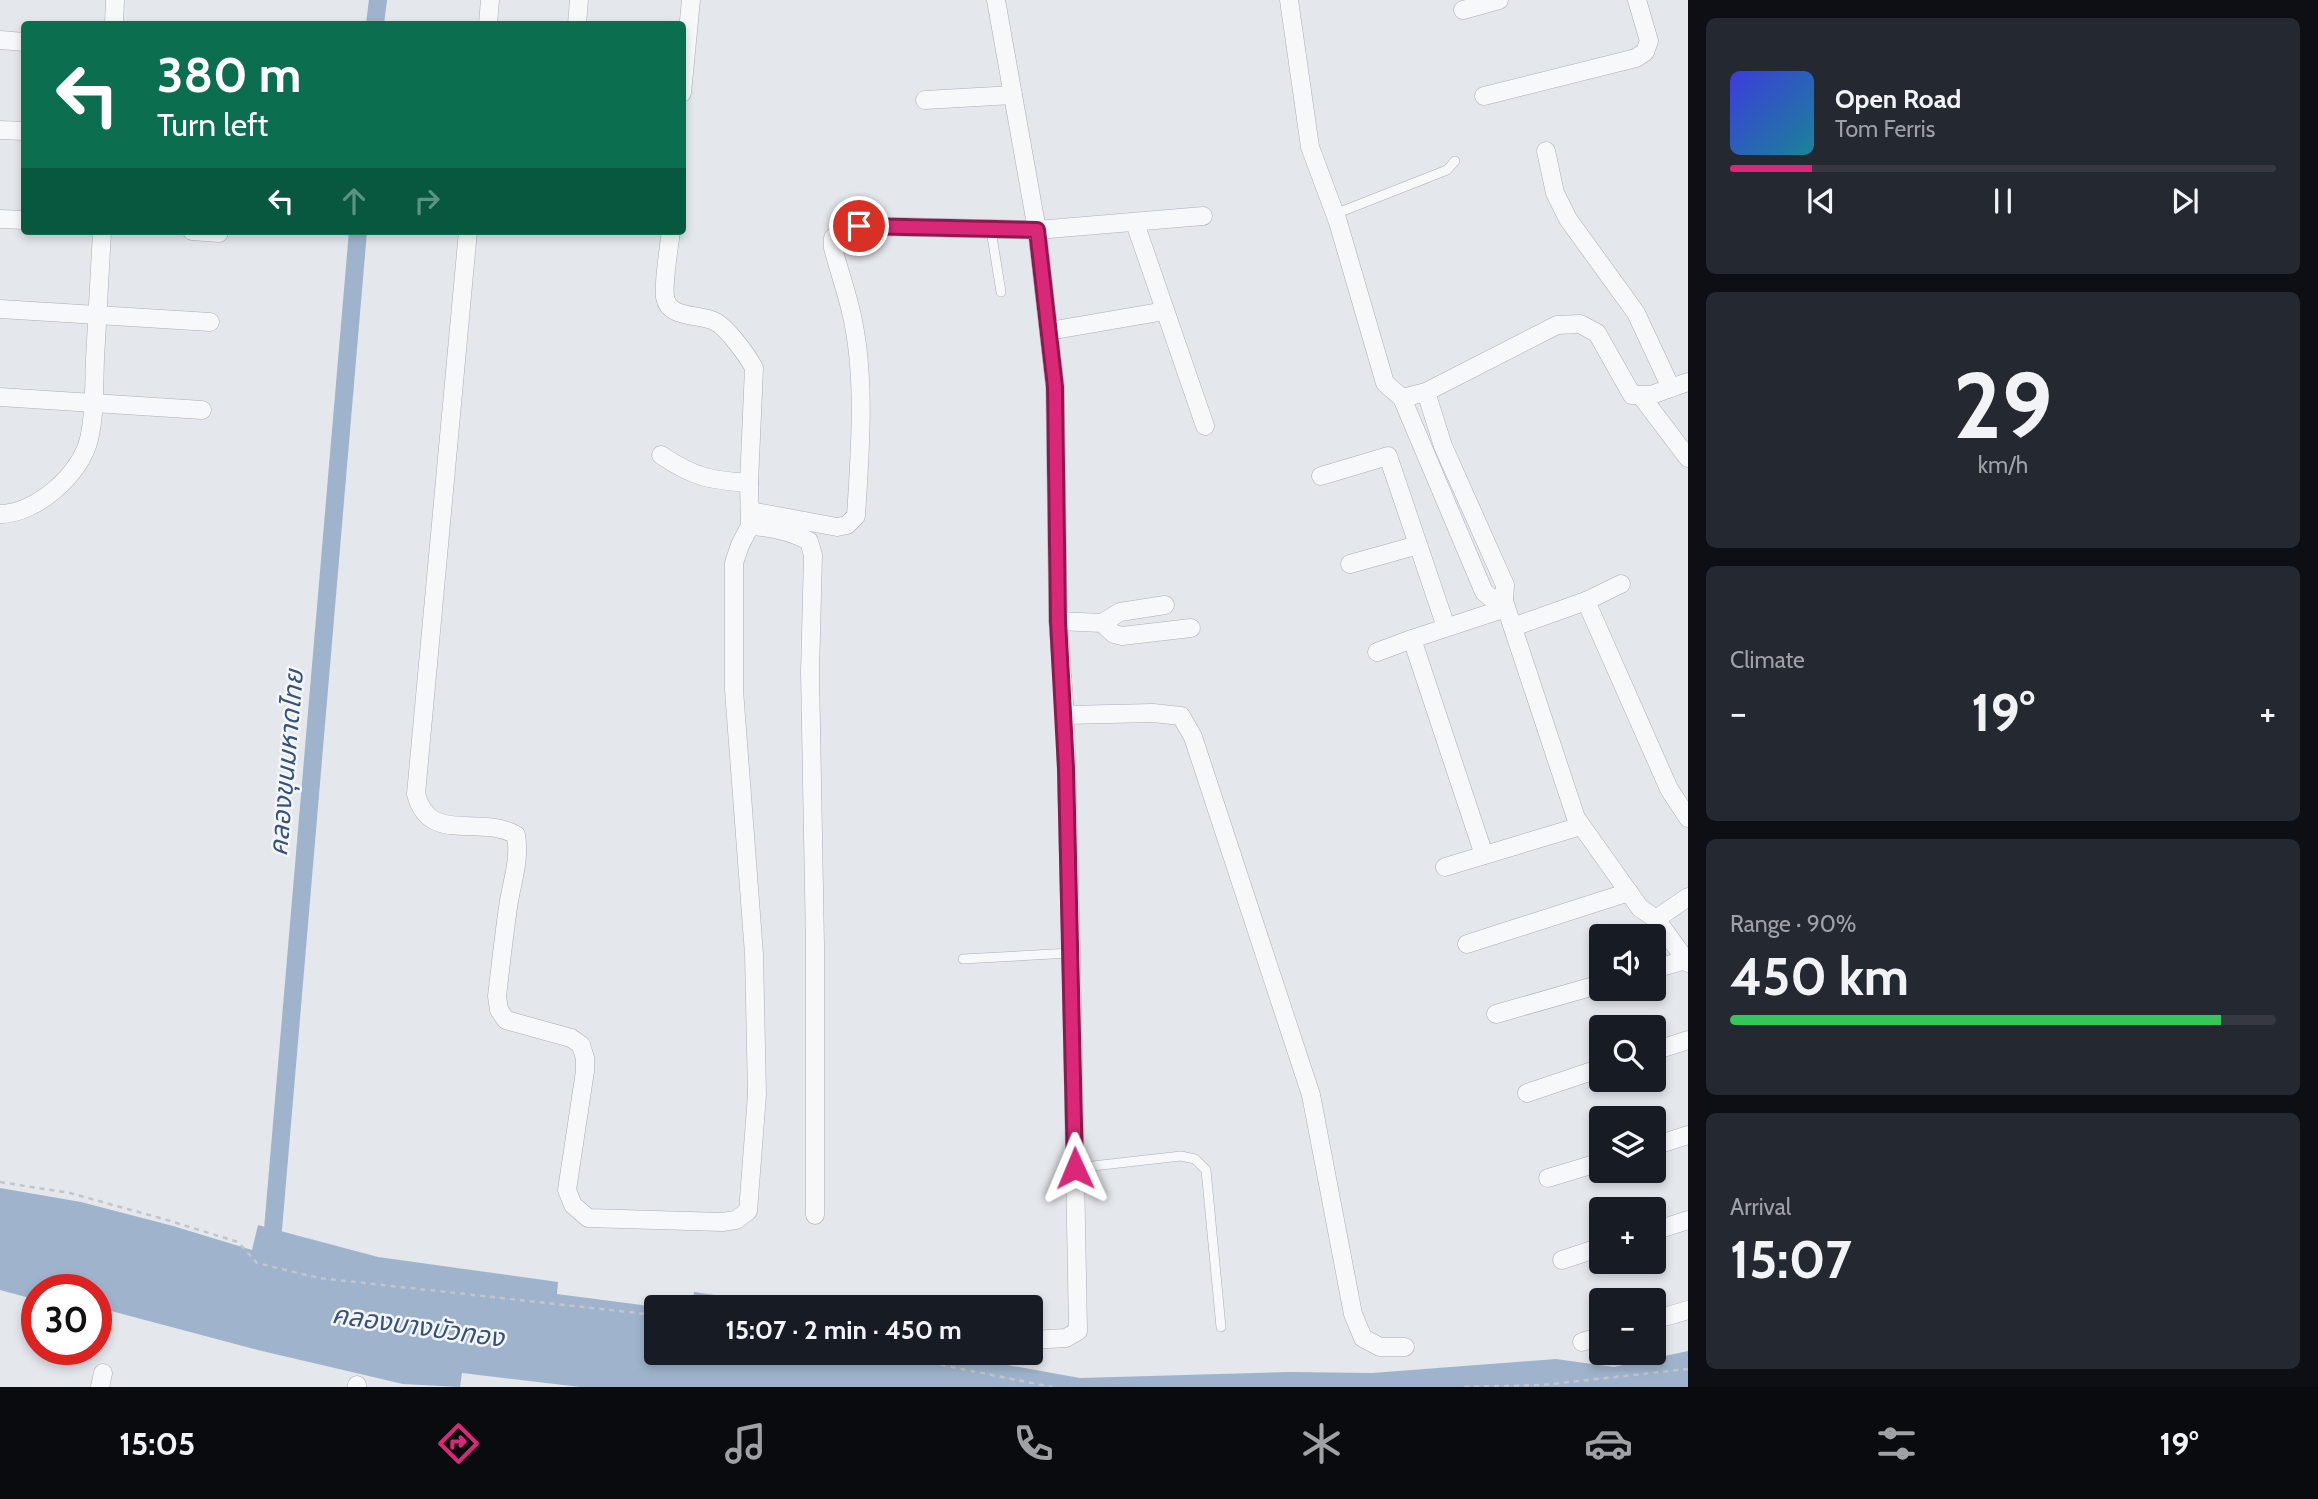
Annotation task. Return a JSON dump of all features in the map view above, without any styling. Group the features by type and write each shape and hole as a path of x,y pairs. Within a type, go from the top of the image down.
{"street":[{"path":"114,21 115,0"},
{"path":"488,21 490,0"},
{"path":"577,21 579,0"},
{"path":"686,52 691,0"},
{"path":"996,0 1037,230 1055,387 1058,621 1065,715 1072,953 1078,1331 1066,1338 1043,1339"},
{"path":"1289,0 1310,147 1335,214 1385,383 1402,398 1484,592 1505,604"},
{"path":"1464,10 1499,0"},
{"path":"1484,96 1636,58 1646,52 1649,41 1637,0"},
{"path":"0,40 21,42"},
{"path":"925,100 1013,94"},
{"path":"0,130 21,131"},
{"path":"1402,398 1426,392 1557,325 1580,324 1597,333 1632,395 1641,396 1679,385 1636,313 1568,219 1555,193 1546,151"},
{"path":"750,519 837,527 847,525 856,516 860,444 859,376 852,317 833,248 833,238 843,229 859,226 1037,230 1203,216"},
{"path":"0,219 21,220"},
{"path":"1135,223 1205,426"},
{"path":"0,514 7,514 40,501 66,481 80,461 89,440 102,235"},
{"path":"468,235 415,794 419,808 436,823 503,828 516,835 516,869 509,900 497,996 499,1010 506,1020 571,1038 581,1045 585,1071 567,1190 573,1205 588,1218 722,1222 736,1220 748,1211 757,1096 754,954 734,690 734,563 750,519 754,368 719,323 678,313 670,307 666,297 671,235"},
{"path":"0,309 210,323"},
{"path":"1049,331 1165,310"},
{"path":"1426,392 1447,454 1505,585 1505,604 1571,808 1640,908 1656,919 1687,961 1666,966"},
{"path":"1641,396 1688,458"},
{"path":"0,397 202,410"},
{"path":"1429,464 1447,454"},
{"path":"661,455 683,470 706,479 749,483"},
{"path":"1321,476 1388,456 1446,627"},
{"path":"750,519 795,533 809,541 814,555 810,673 815,943 815,1215"},
{"path":"1350,564 1418,545"},
{"path":"1513,627 1586,601 1621,584"},
{"path":"1586,601 1682,796 1688,818"},
{"path":"1377,652 1505,604"},
{"path":"1058,621 1102,622 1120,612 1165,605"},
{"path":"1102,622 1114,634 1122,636 1191,628"},
{"path":"1412,639 1484,855"},
{"path":"1065,715 1153,713 1181,716 1193,737 1311,1095 1353,1314 1363,1338 1380,1347 1405,1348"},
{"path":"1445,867 1581,826"},
{"path":"1467,944 1629,892"},
{"path":"1656,919 1688,897"},
{"path":"1496,1014 1589,987"},
{"path":"1666,1047 1688,1040"},
{"path":"1527,1093 1589,1072"},
{"path":"1666,1142 1688,1135"},
{"path":"1548,1178 1589,1166"},
{"path":"1666,1227 1688,1220"},
{"path":"1562,1260 1589,1251"},
{"path":"1666,1316 1688,1310"},
{"path":"1582,1342 1589,1340"}],"lane":[{"path":"1335,214 1447,170 1455,161"},
{"path":"991,230 1000,292"},
{"path":"963,959 1072,953"},
{"path":"1075,1168 1181,1156 1195,1159 1206,1170 1221,1327"}],"path":[{"path":"0,1182 70,1194 238,1242 257,1264 319,1278 644,1314"},
{"path":"942,1365 1052,1387"},
{"path":"1464,1387 1542,1385 1688,1369"}],"water":[{"name":"คลองบางบัวทอง","path":"0,1188 81,1202 252,1250 258,1225 378,1257 558,1282 557,1294 644,1305 644,1365 1007,1365 1080,1378 1290,1372 1372,1373 1556,1359 1614,1367 1666,1365 1666,1356 1688,1351 1688,1387 580,1387 462,1373 460,1387 403,1384 262,1351 112,1311 112,1274 21,1274 21,1296 0,1290"},
{"path":"694,1292 715,1295 694,1295"}],"waterway":[{"name":"คลองขุนมหาดไทย","path":"375,21 378,0"},
{"name":"คลองขุนมหาดไทย","path":"271,1253 358,235"}],"route":[{"path":"859,226 1037,230 1055,387 1058,621 1065,715 1075,1168"}]}
